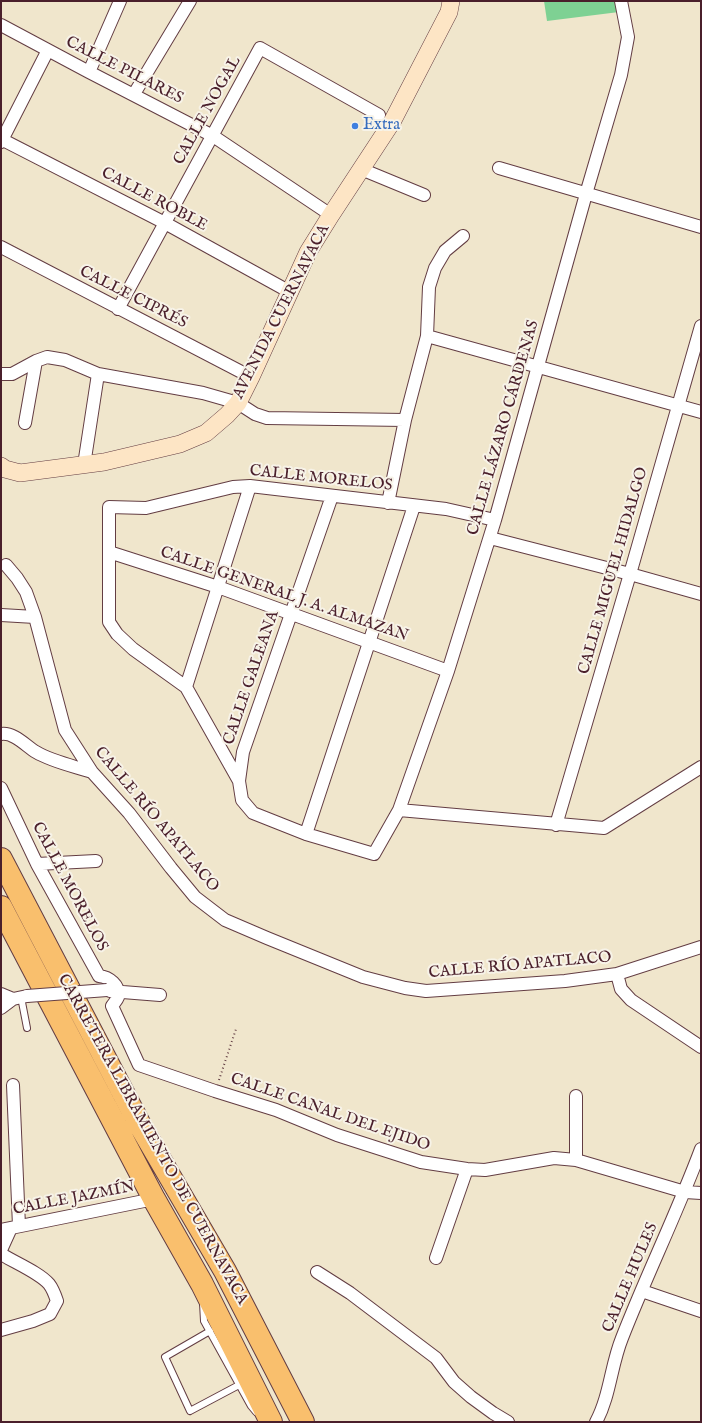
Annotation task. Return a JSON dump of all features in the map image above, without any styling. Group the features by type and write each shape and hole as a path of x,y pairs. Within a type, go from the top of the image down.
{"highway":[{"name":"CARRETERA LIBRAMIENTO DE CUERNAVACA","path":"1,859 142,1127 225,1271 303,1422"},
{"name":"CARRETERA LIBRAMIENTO DE CUERNAVACA","path":"1,907 154,1199 202,1284 271,1422"}],"main road":[{"name":"AVENIDA CUERNAVACA","path":"1,466 5,469 20,473 104,462 180,444 206,433 228,415 238,403 251,377 308,252 392,122 449,12 451,1"}],"street":[{"path":"89,72 120,1"},
{"path":"134,94 190,1"},
{"name":"CALLE LÁZARO CÁRDENAS","path":"306,834 374,854 398,810 448,670 490,538 586,194 622,75 628,37 621,1"},
{"name":"CALLE PILARES","path":"1,24 89,72 213,136 331,215"},
{"name":"CALLE NOGAL","path":"118,309 260,48 379,115"},
{"path":"1,140 48,50"},
{"name":"CALLE ROBLE","path":"1,140 165,223 290,292"},
{"path":"499,168 701,227"},
{"path":"361,169 424,195"},
{"path":"388,503 405,420 427,336 429,287 436,268 445,251 463,236"},
{"name":"CALLE CIPRÉS","path":"1,247 251,377"},
{"name":"CALLE MIGUEL HIDALGO","path":"556,825 701,326"},
{"path":"427,336 701,412"},
{"path":"1,374 12,374 36,361 47,357 65,360 98,374 203,393 238,403 255,414 266,418 405,420"},
{"path":"25,423 36,361"},
{"path":"84,465 98,374"},
{"path":"186,687 250,486"},
{"name":"CALLE MORELOS","path":"239,781 186,687 133,649 117,634 109,622 109,507 146,508 233,487 250,486 446,509 495,520"},
{"name":"CALLE GALEANA","path":"239,781 243,752 332,496"},
{"path":"239,781 242,800 253,813 306,834 414,506"},
{"path":"490,538 701,594"},
{"name":"CALLE GENERAL J. A. ALMAZAN","path":"109,552 218,587 448,670"},
{"name":"CALLE RÍO APATLACO","path":"6,566 17,578 26,592 35,617 65,730 92,772 129,813 195,897 225,920 363,977 426,992 565,981 617,974 701,947"},
{"path":"1,615 35,617"},
{"path":"3,734 10,735 48,758 92,772"},
{"path":"398,810 604,828 701,767"},
{"name":"CALLE MORELOS","path":"1,788 37,864 99,976 106,976 112,981 113,991"},
{"path":"37,864 96,861"},
{"path":"617,974 621,989 631,1000 701,1047"},
{"path":"1,994 20,997 113,991 160,995"},
{"name":"CALLE CANAL DEL EJIDO","path":"113,991 118,998 112,1006 139,1065 276,1110 337,1135 421,1162 467,1169 485,1170 554,1158 576,1160 685,1192 701,1193"},
{"path":"1,1008 20,997"},
{"path":"1,1250 10,1228 13,1085"},
{"path":"576,1096 576,1160"},
{"name":"CALLE HULES","path":"596,1422 608,1388 621,1339 685,1192 701,1150"},
{"path":"436,1258 467,1169"},
{"name":"CALLE JAZMÍN","path":"10,1228 154,1199"},
{"path":"1,1254 41,1277 49,1284 57,1301 50,1314 33,1321 1,1330"},
{"path":"317,1272 350,1293 436,1358 454,1382 493,1413 508,1422"},
{"path":"642,1291 701,1311"}],"lane":[{"path":"20,997 26,1028"},
{"path":"202,1284 204,1321 251,1406 266,1422"},
{"path":"210,1331 165,1357 190,1411 239,1385"}],"path":[{"path":"215,1091 236,1029"}],"green space":[{"path":"544,1 617,1 619,12 547,21"}],"place":[{"name":"Extra","path":"355,126"}]}
